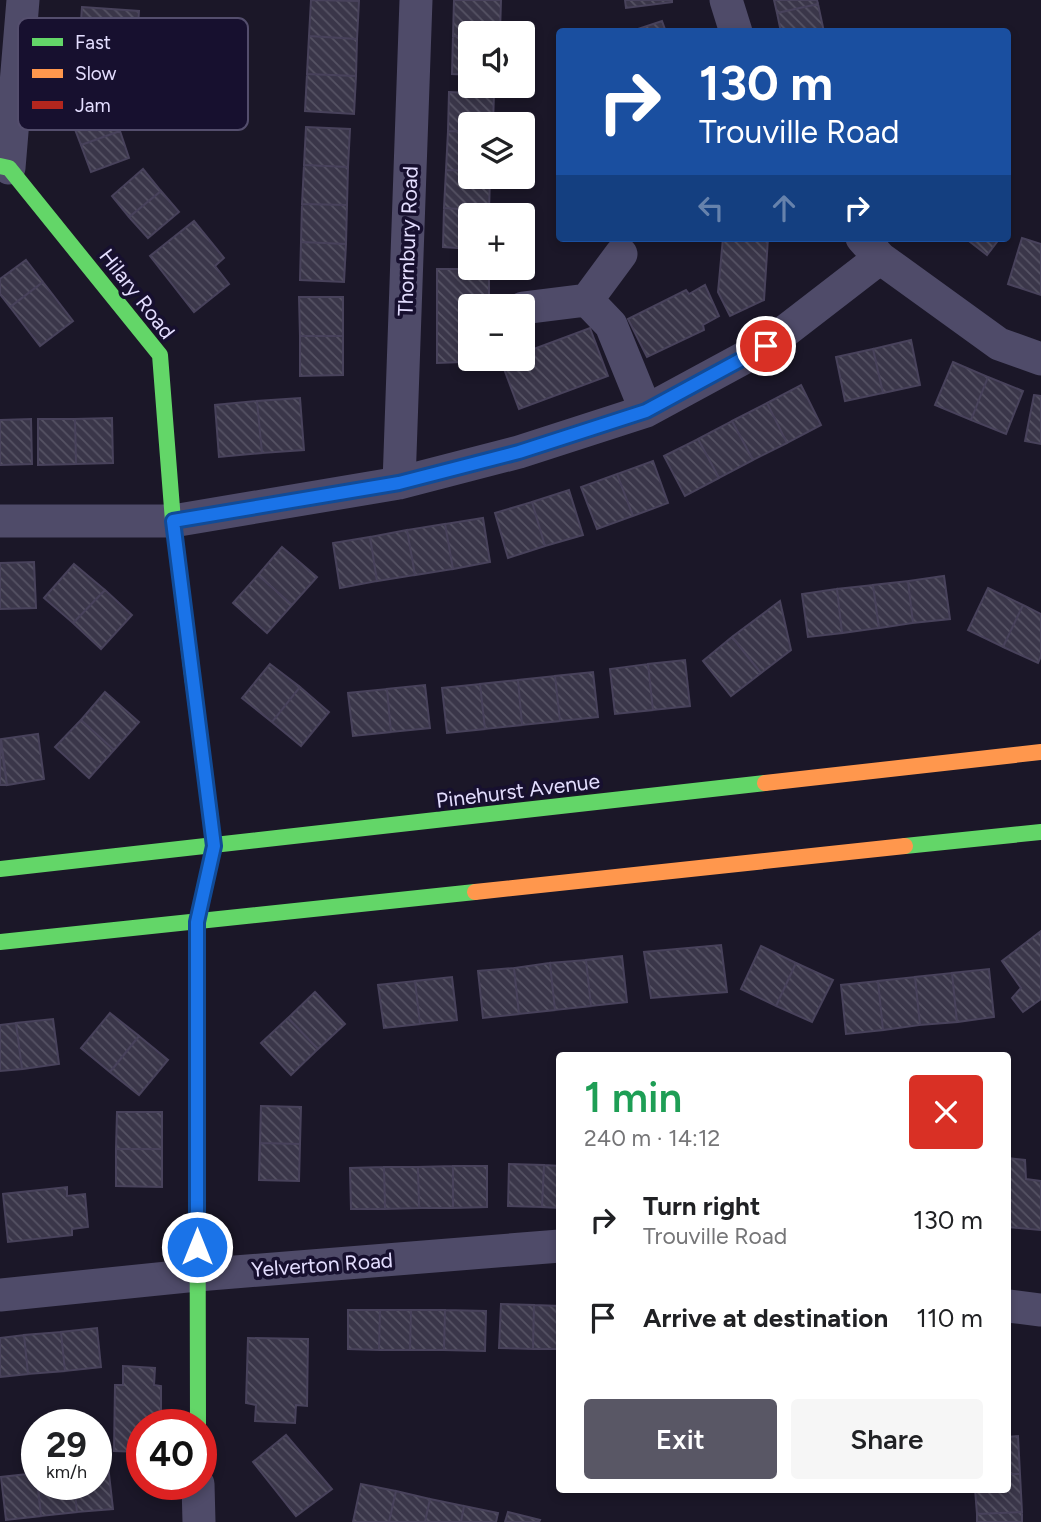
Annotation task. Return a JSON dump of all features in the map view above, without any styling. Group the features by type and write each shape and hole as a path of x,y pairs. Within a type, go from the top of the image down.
{"street":[{"path":"21,18 23,0"},
{"name":"Thornbury Road","path":"399,483 416,0"},
{"path":"726,0 735,28"},
{"path":"4,167 18,44"},
{"name":"Hilary Road","path":"4,167 160,355 173,521 214,846 197,922 198,1409"},
{"path":"0,521 173,521 399,483 519,452 646,411 766,346 871,248 999,344 1041,359"},
{"path":"535,306 587,300 621,254"},
{"path":"587,300 611,325 646,411"},
{"name":"Pinehurst Avenue","path":"0,869 1041,752"},
{"path":"0,943 1041,832"},
{"name":"Yelverton Road","path":"0,1295 197,1275 556,1246"},
{"path":"1011,1306 1041,1310"},
{"path":"198,1500 199,1522"}],"building":[{"path":"311,0 359,1 357,39 309,36"},
{"path":"454,0 501,0 500,21 458,21 458,36 453,36"},
{"path":"625,0 672,0 672,2 626,8"},
{"path":"774,0 817,0 818,4 777,13"},
{"path":"818,4 823,28 780,28 777,13"},
{"path":"82,7 139,11 138,18 81,18"},
{"path":"662,21 665,28 641,28"},
{"path":"309,36 357,39 356,76 307,74"},
{"path":"453,36 458,36 458,74 452,74"},
{"path":"307,74 356,76 354,114 305,111"},
{"path":"449,92 458,92 458,98 494,98 493,112 458,112 458,131 448,131"},
{"path":"306,127 350,129 348,167 304,165"},
{"path":"75,130 120,131 81,145"},
{"path":"120,131 129,158 91,172 81,145"},
{"path":"448,131 458,131 458,170 446,170"},
{"path":"304,165 348,167 347,205 302,204"},
{"path":"143,169 161,191 129,217 112,196"},
{"path":"446,170 458,170 458,189 490,189 489,203 458,203 458,209 444,208"},
{"path":"161,191 179,212 148,238 129,217"},
{"path":"302,204 347,205 346,244 301,242"},
{"path":"444,208 458,209 458,248 443,247"},
{"path":"194,221 224,258 215,266 229,284 194,312 150,256"},
{"path":"1022,238 1041,244 1041,295 1008,284"},
{"path":"301,242 346,244 344,282 300,280"},
{"path":"723,242 768,242 764,300 730,316 718,292"},
{"path":"970,242 997,242 987,255"},
{"path":"26,260 43,282 10,307 0,294 0,279"},
{"path":"437,269 458,269 458,280 489,280 489,294 458,294 458,362 437,363"},
{"path":"43,282 73,321 40,346 10,307"},
{"path":"705,285 719,316 703,325 704,330 647,357 628,319 686,290 689,294"},
{"path":"299,297 343,297 343,336 300,336"},
{"path":"590,328 608,376 519,409 505,371 535,371 535,349"},
{"path":"300,336 343,336 343,375 300,376"},
{"path":"911,340 920,385 883,393 873,349"},
{"path":"873,349 883,393 845,401 836,357"},
{"path":"953,362 988,377 971,420 935,405"},
{"path":"988,377 1023,391 1006,434 971,420"},
{"path":"801,385 821,425 787,443 767,403"},
{"path":"1034,395 1041,396 1041,444 1025,441"},
{"path":"300,398 304,450 262,453 257,401"},
{"path":"257,401 262,453 219,457 215,405"},
{"path":"767,403 787,443 753,460 732,421"},
{"path":"112,418 113,463 76,464 75,419"},
{"path":"31,419 32,464 0,465 0,420"},
{"path":"38,419 75,419 76,464 38,465"},
{"path":"732,421 753,460 719,478 698,439"},
{"path":"698,439 719,478 685,496 664,456"},
{"path":"653,461 668,503 633,516 617,474"},
{"path":"617,474 633,516 597,529 581,487"},
{"path":"569,490 583,535 545,546 532,502"},
{"path":"532,502 545,546 508,558 495,513"},
{"path":"483,518 490,562 453,569 445,524"},
{"path":"445,524 453,569 415,575 407,530"},
{"path":"407,530 415,575 377,581 370,537"},
{"path":"370,537 377,581 340,588 333,543"},
{"path":"282,547 317,577 292,605 258,575"},
{"path":"34,562 36,608 0,609 0,563"},
{"path":"74,564 105,590 73,623 44,598"},
{"path":"258,575 292,605 267,633 233,603"},
{"path":"944,576 950,619 913,623 908,581"},
{"path":"908,581 913,623 879,628 873,585"},
{"path":"873,585 879,628 842,633 837,589"},
{"path":"988,588 1023,605 1003,647 968,630"},
{"path":"837,589 842,633 808,637 802,594"},
{"path":"105,590 132,615 101,649 73,623"},
{"path":"780,601 791,650 761,673 732,637"},
{"path":"1023,605 1041,614 1041,656 1038,663 1003,647"},
{"path":"732,637 761,673 731,696 703,661"},
{"path":"685,660 690,706 653,710 648,664"},
{"path":"270,664 300,687 272,722 242,698"},
{"path":"648,664 653,710 615,714 610,669"},
{"path":"593,672 598,717 560,721 555,676"},
{"path":"555,676 560,721 522,725 518,680"},
{"path":"518,680 522,725 485,729 480,684"},
{"path":"480,684 485,729 447,733 442,688"},
{"path":"425,685 430,728 391,732 387,689"},
{"path":"300,687 329,712 301,746 272,722"},
{"path":"387,689 391,732 353,736 348,693"},
{"path":"105,692 139,722 114,750 81,720"},
{"path":"81,720 114,750 89,778 55,747"},
{"path":"38,734 44,779 7,785 1,739"},
{"path":"0,739 7,785 0,785"},
{"path":"1041,931 1041,999 1023,1012 1012,998 1021,988 1002,961"},
{"path":"721,945 727,992 651,998 644,952"},
{"path":"761,946 796,963 776,1006 741,989"},
{"path":"622,956 627,1002 591,1006 586,960"},
{"path":"586,960 591,1006 555,1010 550,963"},
{"path":"550,963 555,1010 519,1014 514,968"},
{"path":"796,963 833,980 812,1022 776,1006"},
{"path":"514,968 519,1014 483,1018 478,971"},
{"path":"989,969 994,1017 957,1022 952,973"},
{"path":"952,973 957,1022 920,1025 915,977"},
{"path":"452,977 457,1020 420,1024 415,981"},
{"path":"915,977 920,1025 883,1030 878,981"},
{"path":"415,981 420,1024 384,1028 378,985"},
{"path":"878,981 883,1030 846,1034 841,985"},
{"path":"315,992 345,1024 318,1049 288,1018"},
{"path":"110,1013 139,1036 110,1072 81,1048"},
{"path":"288,1018 318,1049 291,1075 261,1043"},
{"path":"53,1019 59,1064 22,1069 16,1023"},
{"path":"16,1023 22,1069 0,1071 0,1025"},
{"path":"139,1036 168,1060 139,1095 110,1072"},
{"path":"261,1106 301,1107 300,1144 260,1143"},
{"path":"117,1112 162,1112 162,1149 116,1149"},
{"path":"260,1143 300,1144 299,1181 259,1180"},
{"path":"116,1149 162,1149 162,1187 116,1186"},
{"path":"1011,1158 1025,1160 1026,1179 1041,1181 1041,1230 1011,1227"},
{"path":"509,1164 544,1165 542,1207 508,1206"},
{"path":"544,1165 556,1166 556,1208 542,1207"},
{"path":"453,1166 453,1208 419,1208 418,1167"},
{"path":"453,1166 487,1166 487,1207 453,1208"},
{"path":"384,1167 385,1209 351,1209 350,1168"},
{"path":"384,1167 418,1167 419,1208 385,1209"},
{"path":"67,1187 67,1196 85,1194 88,1227 72,1229 72,1235 8,1242 3,1194"},
{"path":"501,1304 534,1305 533,1349 499,1348"},
{"path":"534,1305 556,1306 556,1349 533,1349"},
{"path":"348,1310 380,1310 379,1350 348,1349"},
{"path":"380,1310 411,1310 410,1350 379,1350"},
{"path":"411,1310 445,1310 444,1350 410,1350"},
{"path":"445,1310 486,1311 485,1351 444,1350"},
{"path":"97,1328 101,1367 65,1371 61,1332"},
{"path":"61,1332 65,1371 28,1374 24,1335"},
{"path":"24,1335 28,1374 0,1377 0,1338"},
{"path":"248,1338 308,1339 307,1406 296,1405 295,1423 255,1421 256,1405 246,1403"},
{"path":"123,1366 155,1368 154,1385 161,1386 161,1409 126,1409 126,1451 114,1451 115,1385 123,1385"},
{"path":"286,1435 332,1489 296,1516 253,1462"},
{"path":"1018,1436 1020,1474 1011,1474 1011,1437"},
{"path":"1011,1474 1020,1474 1022,1512 977,1514 975,1493 1011,1493"},
{"path":"21,1475 21,1500 39,1500 41,1516 6,1520 1,1477"},
{"path":"361,1484 396,1491 389,1522 353,1522"},
{"path":"396,1491 430,1499 425,1522 389,1522"},
{"path":"430,1499 464,1506 461,1522 425,1522"},
{"path":"40,1500 76,1500 77,1512 41,1516"},
{"path":"76,1500 112,1500 113,1509 77,1512"},
{"path":"464,1506 498,1513 496,1522 461,1522"},
{"path":"508,1512 540,1520 505,1522"},
{"path":"1022,1512 1022,1522 977,1522 977,1514"}],"traffic: fast":[{"path":"0,166 9,168 160,355 173,521 193,683"},
{"path":"0,869 765,783"},
{"path":"905,846 1041,832"},
{"path":"198,1409 197,922 206,882"},
{"path":"0,942 475,892"}],"traffic: slow":[{"path":"765,783 1041,752"},
{"path":"475,892 905,846"}],"traffic: jam":[{"path":"193,683 214,846 206,882"}],"route":[{"path":"197,1247 197,922 214,846 173,521 399,483 519,452 646,411 766,346"}]}
